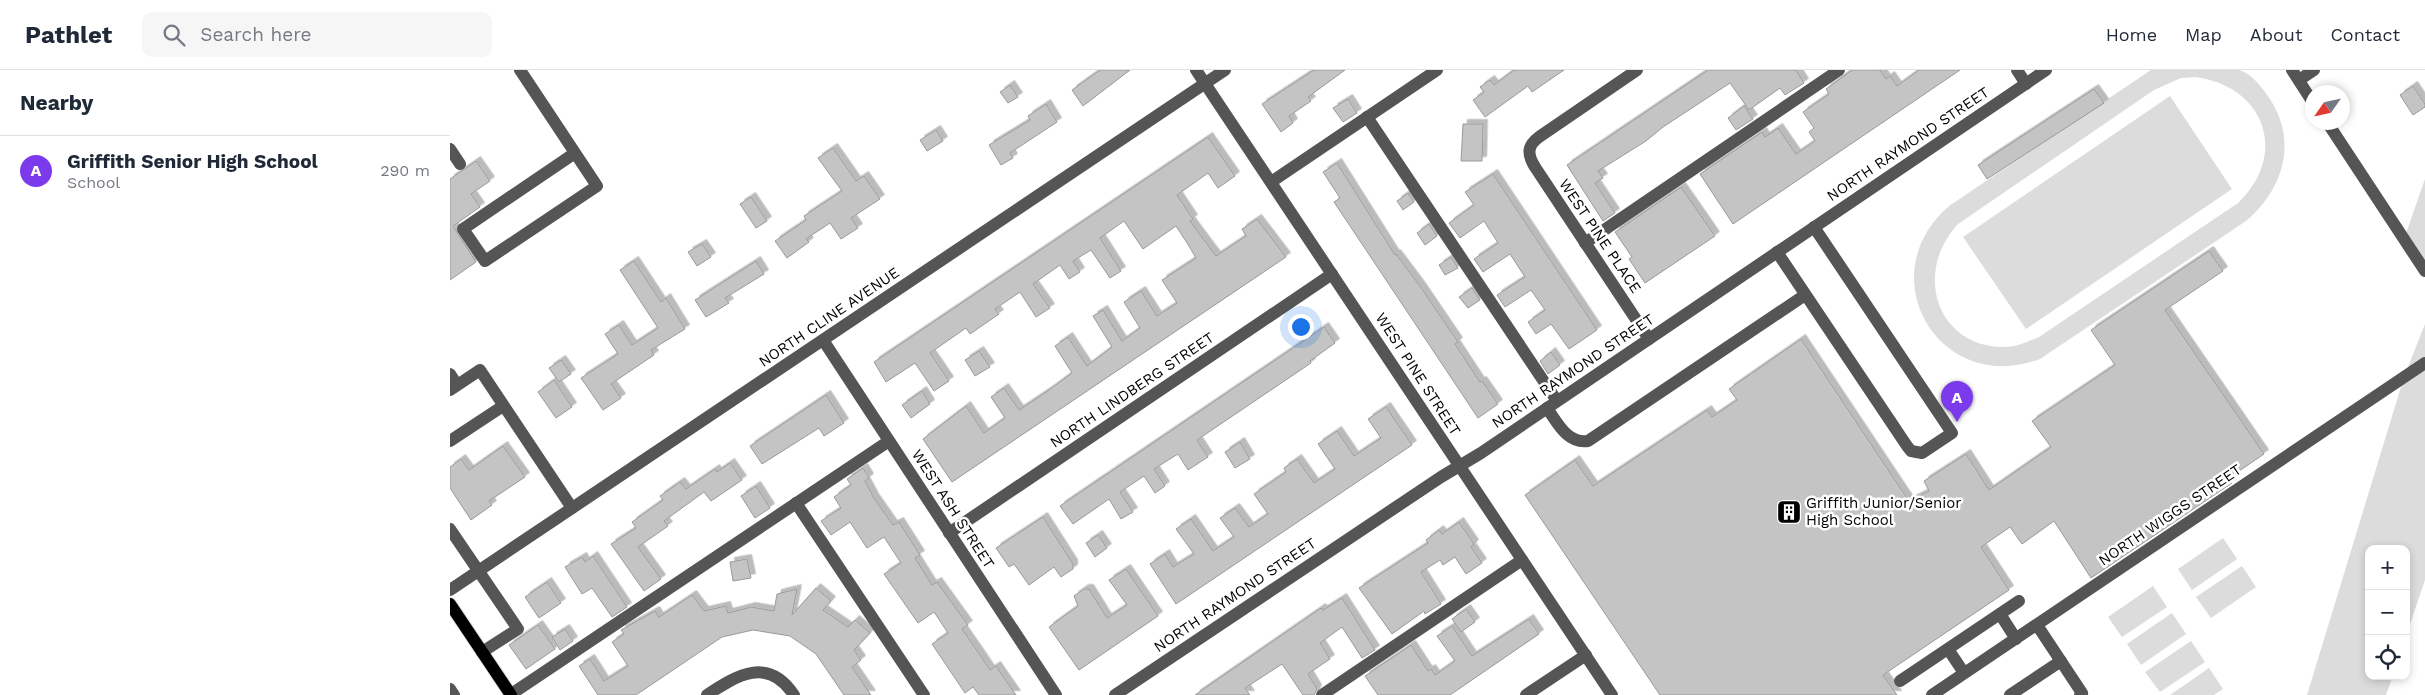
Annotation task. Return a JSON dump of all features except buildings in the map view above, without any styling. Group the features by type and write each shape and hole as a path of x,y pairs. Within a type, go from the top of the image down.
{"main road":[{"path":"450,604 510,695"}],"street":[{"path":"520,70 575,153 596,186 485,261 464,229 575,153"},
{"name":"WEST PINE STREET","path":"1196,70 1612,695"},
{"name":"NORTH CLINE AVENUE","path":"450,590 1225,70"},
{"path":"1272,182 1437,70"},
{"name":"WEST PINE PLACE","path":"1638,70 1538,137 1529,148 1528,154 1648,339"},
{"path":"1585,243 1839,70"},
{"path":"2017,70 2026,84"},
{"name":"NORTH RAYMOND STREET","path":"1115,695 1552,404 2046,70"},
{"path":"2305,90 2295,75 2314,70"},
{"path":"1367,117 1552,404 1570,438 1582,442 1588,441 1805,295"},
{"path":"2331,130 2425,271"},
{"path":"450,149 460,164"},
{"path":"1777,252 1911,451 1922,453 1952,433 1814,227"},
{"name":"NORTH LINDBERG STREET","path":"949,533 1332,274"},
{"name":"WEST ASH STREET","path":"823,340 1056,695"},
{"name":"NORTH WIGGS STREET","path":"1932,695 2425,363"},
{"path":"450,374 454,388 480,370 572,508"},
{"path":"450,441 503,406"},
{"path":"510,695 889,441"},
{"path":"796,503 924,695"},
{"path":"450,529 518,629 482,652"},
{"path":"1322,695 1522,560"},
{"path":"1900,681 2019,601"},
{"path":"2000,614 2016,638"},
{"path":"2037,625 2082,694 2080,695"},
{"path":"1948,649 1964,673"},
{"path":"1526,695 1586,655"},
{"path":"2010,695 2060,661"},
{"path":"707,695 741,674 754,672 763,672 774,677 794,695"},
{"path":"450,689 454,695"}],"shaded area":[{"path":"2151,70 2243,71 2254,79 2265,92 2276,109 2282,126 2283,160 2279,177 2271,193 2260,208 2246,221 2040,359 2004,366 1972,361 1946,346 1927,323 1916,295 1915,265 1926,234 1949,206","holes":["2196,77 2220,83 2239,94 2253,108 2262,125 2265,144 2263,164 2254,184 2238,203 2039,337 2030,341 2007,347 1979,343 1961,334 1947,320 1938,302 1935,283 1937,263 1945,243 1958,224 2154,90 2181,78"]},
{"path":"2170,96 2232,189 2026,329 1963,237"},
{"path":"2425,179 2425,265 2404,239"},
{"path":"2425,324 2425,580 2410,624 2410,545 2365,545 2365,680 2392,680 2386,695 2307,695 2404,377"},
{"path":"2223,538 2237,559 2192,590 2178,569"},
{"path":"2242,566 2256,587 2211,618 2196,597"},
{"path":"2153,586 2167,607 2122,637 2108,617"},
{"path":"2172,613 2186,634 2141,665 2127,644"},
{"path":"2191,641 2205,662 2160,692 2145,672"},
{"path":"2209,668 2223,689 2214,695 2170,695"}],"place":[{"name":"Griffith Senior High School","path":"1957,422"},
{"name":"Griffith Junior/Senior High School","path":"1789,512"}]}
